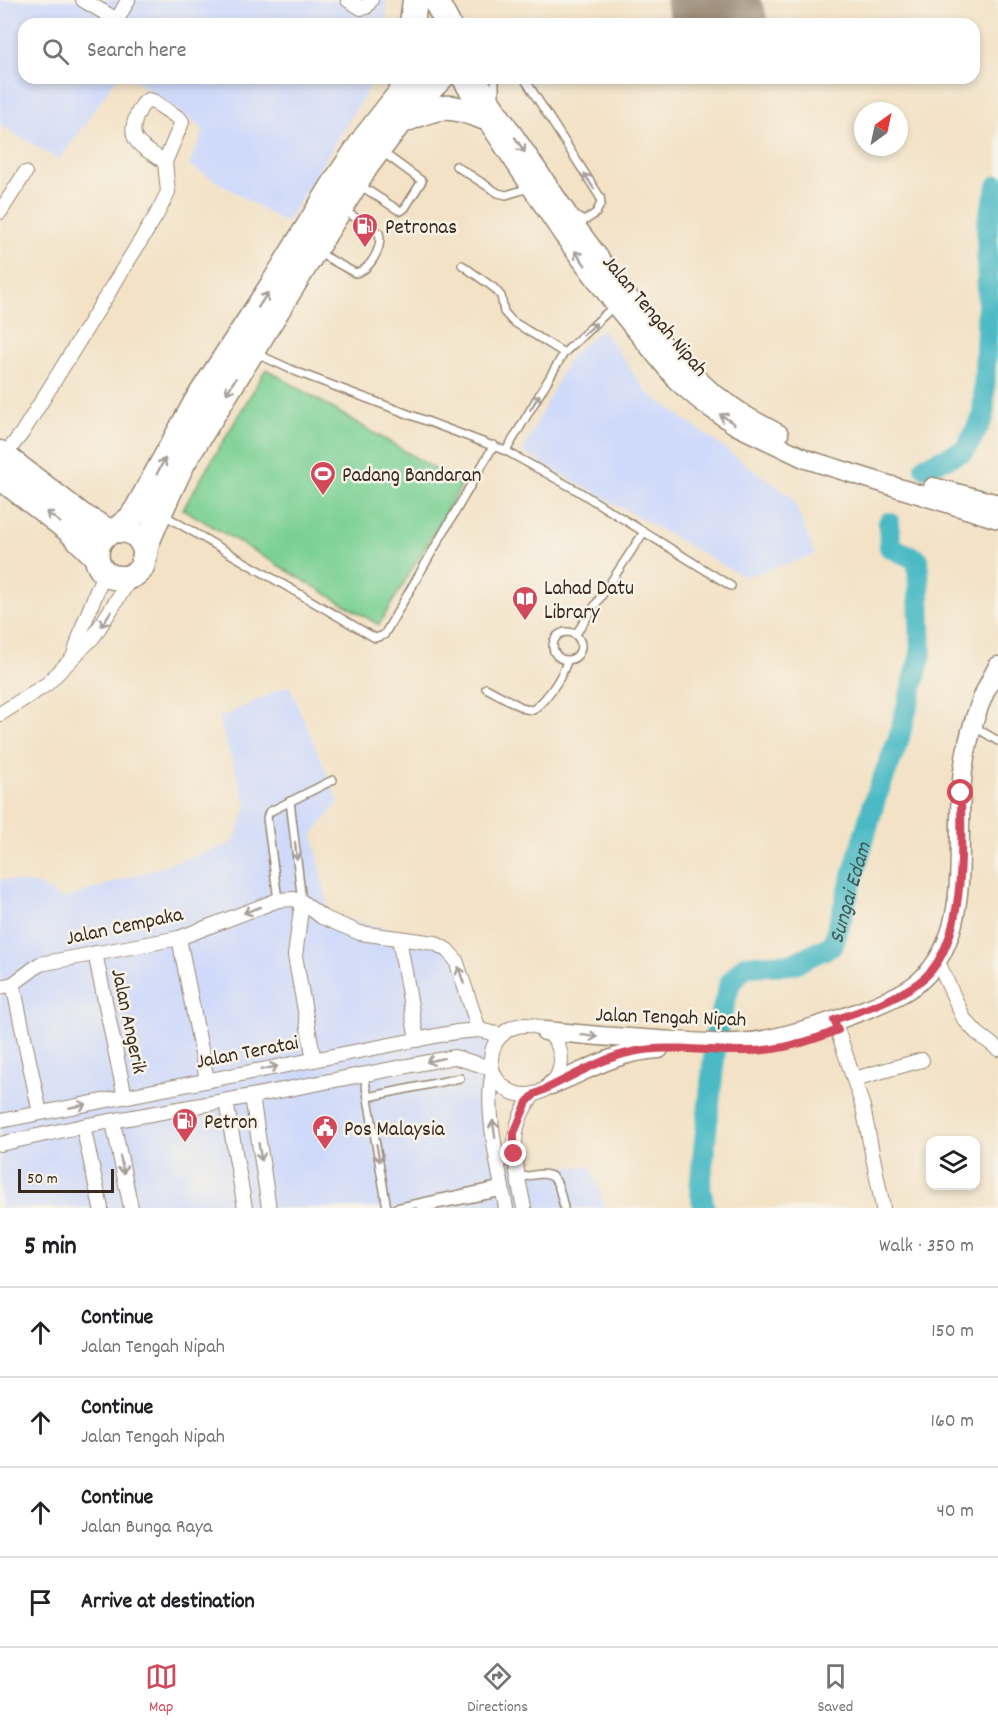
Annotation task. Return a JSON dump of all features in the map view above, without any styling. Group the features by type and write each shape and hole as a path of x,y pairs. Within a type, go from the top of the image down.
{"highway":[{"path":"413,18 417,0"},
{"path":"417,0 428,18"},
{"path":"435,0 445,18"},
{"path":"374,126 394,84"},
{"path":"1,462 69,530 112,578 123,579 132,576 140,569 144,560 152,503 196,402 273,284 336,181 374,126 407,84"},
{"path":"100,564 99,542 152,503 183,463 356,182 398,123 435,84"},
{"path":"398,123 427,110 450,106 490,114"},
{"path":"1,462 81,516 113,531 125,530 134,534 141,541 145,550"},
{"path":"66,504 78,509 105,513 152,503"}],"main road":[{"name":"Jalan Tengah Nipah","path":"466,84 561,205 664,345 712,392 746,416 813,449 921,484 998,504"},
{"name":"Jalan Tengah Nipah","path":"479,84 490,114 531,187 615,305 678,382 703,403 737,426 806,459 993,518"},
{"name":"Jalan Tengah Nipah","path":"545,1031 683,1046 739,1047 751,1042 836,1025 919,982 940,966 954,950 966,898 970,800 977,728 976,710 998,666"},
{"name":"Jalan Tengah Nipah","path":"977,728 998,691"},
{"name":"Jalan Tengah Nipah","path":"543,1090 612,1057 633,1051 683,1046"}],"street":[{"path":"83,0 114,18"},
{"path":"118,18 128,0"},
{"path":"348,0 366,4"},
{"path":"1,462 22,433 157,214 168,192 165,162"},
{"path":"0,212 25,172"},
{"path":"74,657 100,564"},
{"path":"0,714 48,684 74,657 102,626 132,576"},
{"name":"Jalan Cempaka","path":"6,986 40,964 179,938 278,900 294,899 302,902 322,917 360,933 435,944 447,950 456,960 479,1030"},
{"path":"302,902 295,956 314,1060"},
{"path":"179,938 207,1080"},
{"path":"399,938 417,1040"},
{"name":"Jalan Angerik","path":"95,953 125,1097"},
{"path":"940,966 964,1019 977,1033 998,1049"},
{"path":"6,986 40,1113"},
{"path":"506,1208 489,1088 492,1070 491,1055 501,1035 523,1025 538,1027 545,1031 557,1043 561,1060 557,1076 527,1102 514,1133 514,1154 524,1208"},
{"path":"836,1025 863,1107 883,1208"},
{"name":"Jalan Teratai","path":"0,1121 456,1032 479,1030 501,1035"},
{"path":"0,1143 454,1057 492,1070 502,1086 508,1090 523,1095 543,1090"},
{"path":"854,1079 922,1060"},
{"path":"252,1096 269,1208"},
{"path":"226,1101 245,1208"},
{"path":"233,1137 233,1129 242,1121 251,1124 257,1130"},
{"path":"113,1122 130,1208"},
{"path":"83,1126 101,1208"}],"lane":[{"path":"490,114 494,84"},
{"path":"528,84 600,197 601,203 596,213 584,220 573,216 561,205"},
{"path":"356,182 401,211 421,184 420,178 378,149"},
{"path":"456,166 498,193 506,195 531,187"},
{"path":"314,250 355,273 367,268 381,240 378,233 341,207"},
{"path":"462,265 494,288 501,296 504,312 512,321 564,353"},
{"path":"506,451 564,353 615,305"},
{"path":"252,351 297,372 506,451 578,491 731,586"},
{"path":"152,503 375,638 384,635 494,446"},
{"path":"576,634 644,532"},
{"path":"486,688 525,709 533,710 563,672 567,661 578,656 581,650 582,644 576,634 565,631 556,636 553,641 554,652 567,661"},
{"path":"977,728 998,741"},
{"path":"278,900 267,818 269,812 333,780"},
{"path":"290,801 302,902"},
{"path":"364,1075 387,1208"},
{"path":"368,1097 460,1078"},
{"path":"518,1178 539,1173 549,1174 558,1181 564,1208"},
{"path":"396,1208 502,1188"},
{"path":"421,1208 502,1188"}],"shaded area":[{"path":"0,0 386,0 387,18 18,18 18,84 113,84 59,160 0,125"},
{"path":"140,84 371,84 286,223 189,165 204,130"},
{"path":"602,329 648,393 793,498 815,555 744,577 522,452 570,356"},
{"path":"289,685 339,802 313,834 330,914 372,926 432,935 454,948 474,991 487,1045 498,1164 530,1167 591,1166 606,1208 0,1208 0,879 38,885 64,899 233,843 247,806 218,719"}],"green space":[{"name":"Padang Bandaran","path":"266,369 462,485 379,625 183,509"}],"waterway":[{"name":"Sungai Edam","path":"925,467 965,450 983,417 988,303 987,224 998,186"},
{"name":"Sungai Edam","path":"704,1208 700,1188 717,1030 730,983 745,966 793,964 833,945 875,799 898,741 921,654 918,560 890,547 889,523"}],"runway":[{"path":"710,0 720,18"}],"place":[{"name":"Petronas","path":"365,249"},
{"name":"Padang Bandaran","path":"323,497"},
{"name":"Lahad Datu Library","path":"525,622"},
{"name":"Petron","path":"185,1144"},
{"name":"Pos Malaysia","path":"325,1151"}],"route":[{"path":"514,1154 514,1133 527,1102 535,1094 612,1057 633,1051 657,1049 752,1051 822,1037 838,1030 834,1020 876,1006 919,982 938,962 948,941 955,912 961,793"}]}
